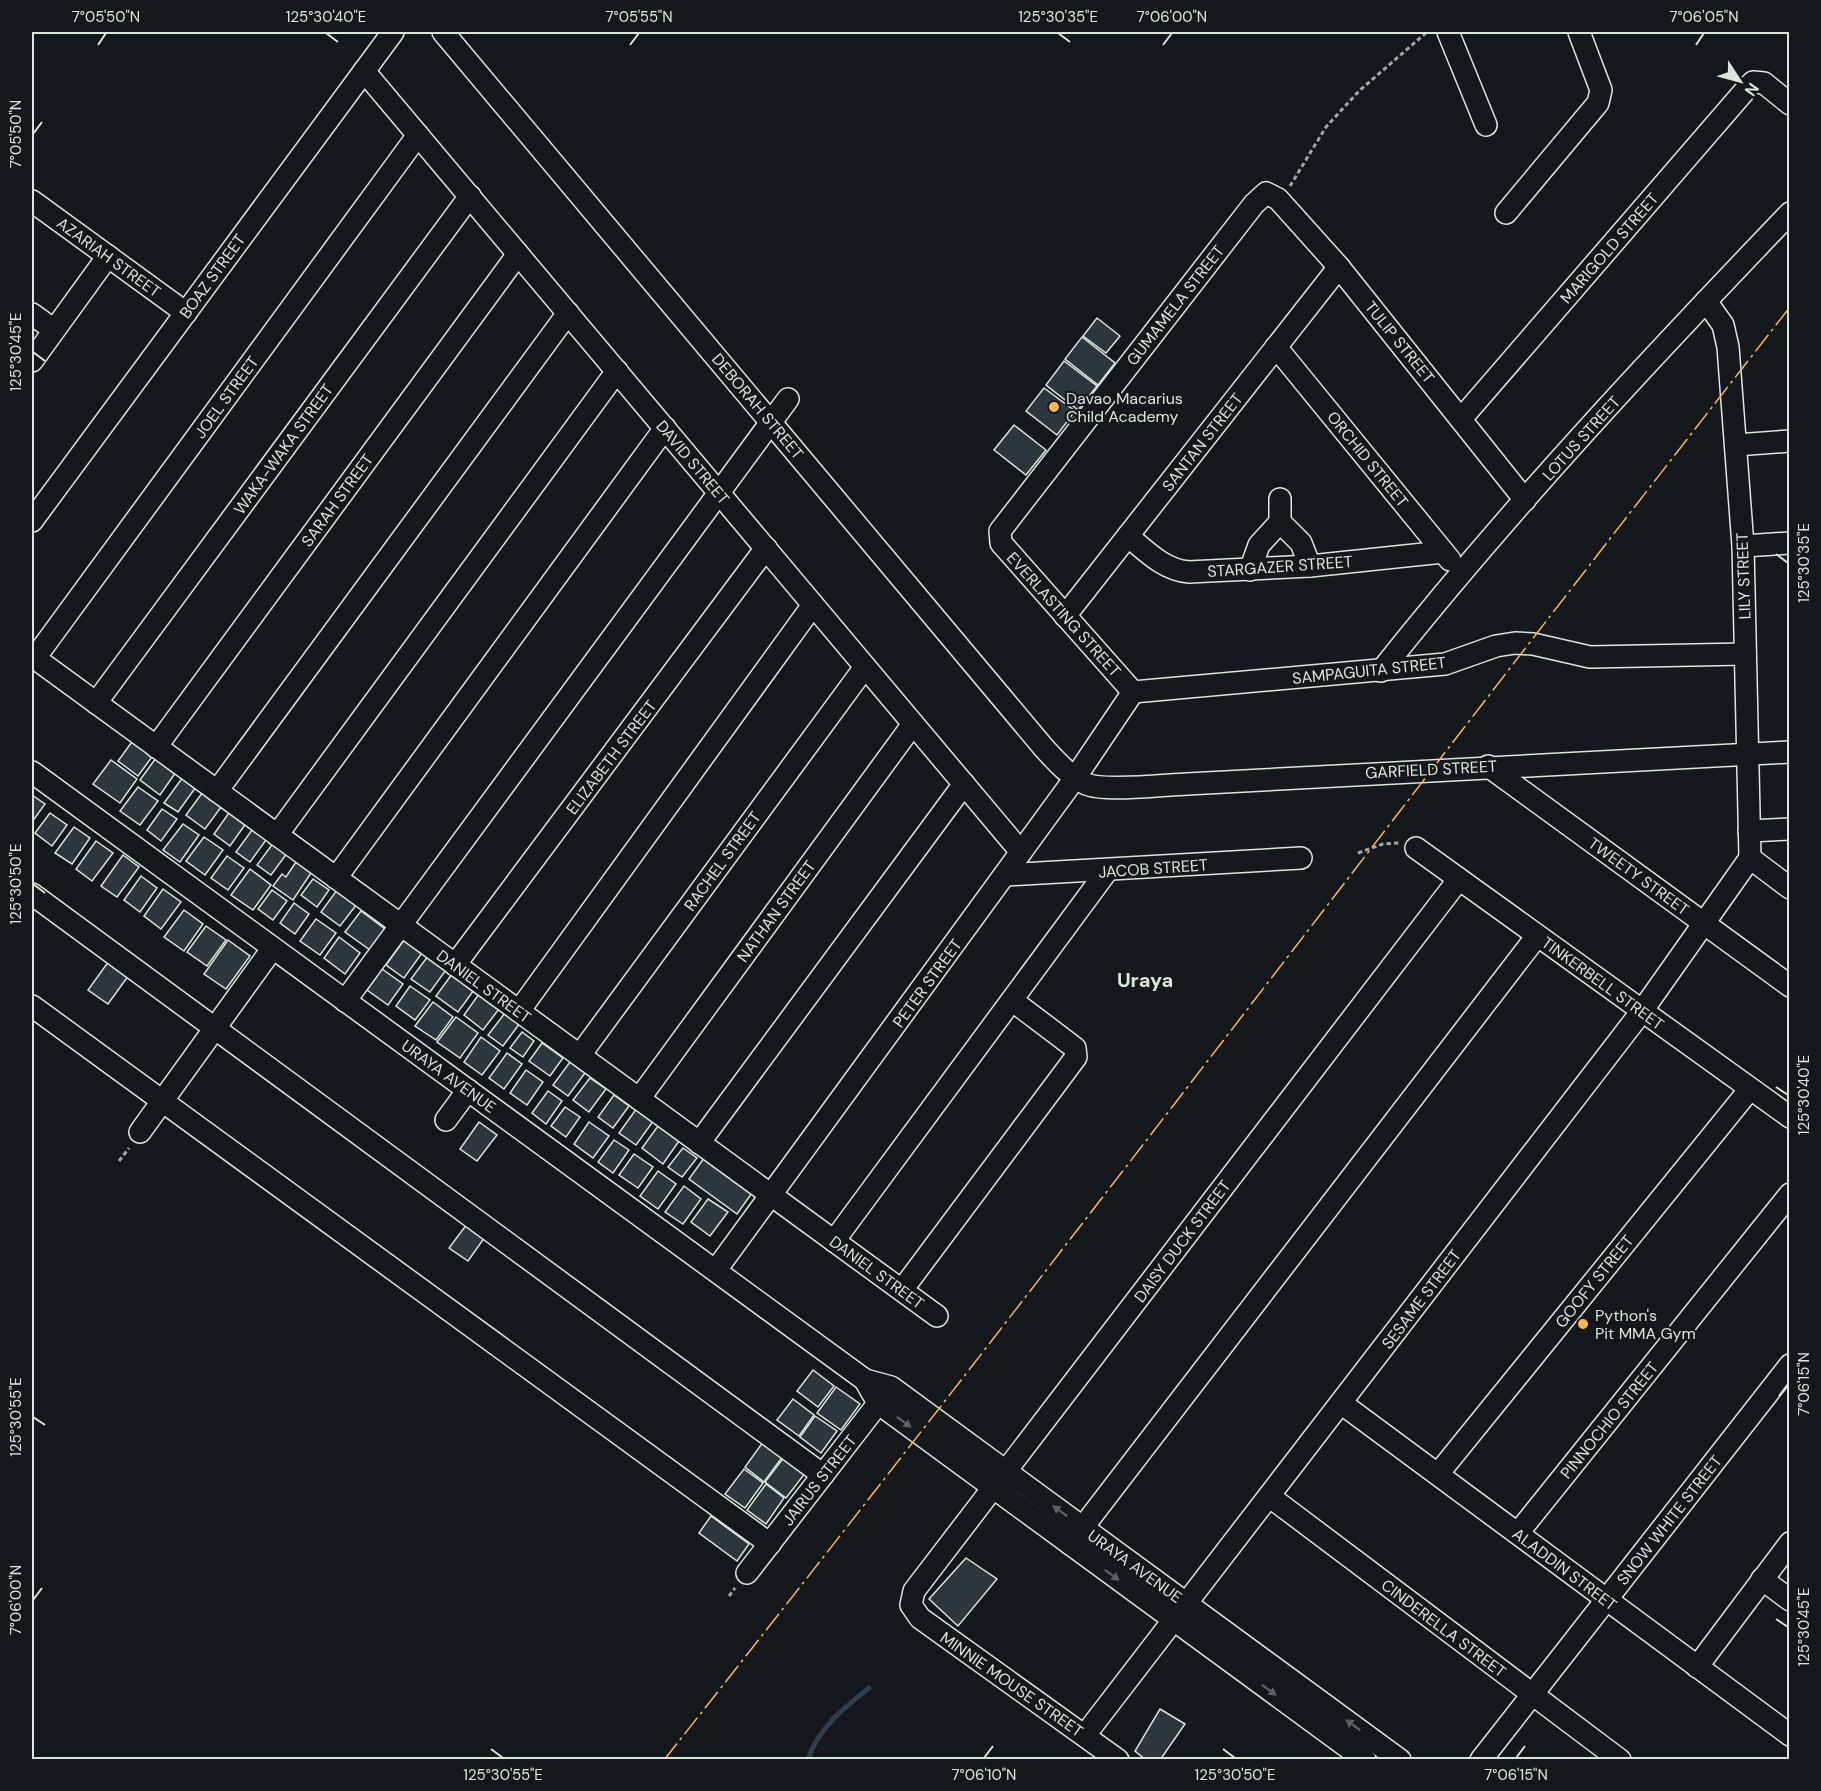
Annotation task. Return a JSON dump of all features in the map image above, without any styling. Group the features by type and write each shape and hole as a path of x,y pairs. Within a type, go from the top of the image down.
{"street":[{"name":"BOAZ STREET","path":"32,520 393,32"},
{"name":"DEBORAH STREET","path":"443,32 1044,748 1075,778"},
{"path":"1448,32 1486,125"},
{"path":"1506,213 1598,103 1601,90 1579,32"},
{"name":"DAVID STREET","path":"364,70 1021,852"},
{"name":"MARIGOLD STREET","path":"1461,419 1748,87 1759,81 1790,104"},
{"name":"JOEL STREET","path":"33,657 418,135"},
{"name":"WAKA-WAKA STREET","path":"96,703 470,196"},
{"name":"TULIP STREET","path":"1272,196 1339,267 1525,500"},
{"name":"GUMAMELA STREET","path":"999,535 1002,526 1254,204 1272,196"},
{"name":"AZARIAH STREET","path":"32,201 186,313"},
{"name":"LOTUS STREET","path":"1380,670 1460,571 1706,301 1790,213"},
{"name":"SARAH STREET","path":"156,747 518,254"},
{"path":"32,361 108,256"},
{"name":"SANTAN STREET","path":"1065,616 1339,267"},
{"name":"LILY STREET","path":"1706,301 1717,314 1726,334 1736,445 1743,546 1750,858"},
{"path":"217,791 568,313"},
{"path":"32,314 54,330"},
{"name":"ORCHID STREET","path":"1276,347 1460,571"},
{"path":"277,835 617,371"},
{"path":"345,1001 789,399"},
{"path":"336,878 665,428"},
{"path":"1736,445 1790,441"},
{"path":"1250,570 1259,545 1280,522 1280,500"},
{"path":"1280,522 1301,543 1310,566"},
{"name":"EVERLASTING STREET","path":"999,535 1001,543 1133,692"},
{"name":"STARGAZER STREET","path":"1128,536 1164,564 1177,571 1310,566 1443,552"},
{"path":"1743,546 1790,543"},
{"name":"ELIZABETH STREET","path":"456,965 766,548"},
{"path":"519,1011 813,605"},
{"name":"SAMPAGUITA STREET","path":"1133,692 1445,664 1496,646 1515,644 1533,644 1590,657 1745,654"},
{"name":"DANIEL STREET","path":"33,657 937,1316"},
{"name":"RACHEL STREET","path":"579,1055 866,667"},
{"name":"PETER STREET","path":"716,1270 1075,778 1133,692"},
{"name":"NATHAN STREET","path":"639,1099 914,724"},
{"name":"GARFIELD STREET","path":"1075,778 1094,786 1103,787 1790,752"},
{"name":"TWEETY STREET","path":"1488,766 1790,986"},
{"name":"URAYA AVENUE","path":"32,772 716,1270 1313,1709 1400,1760"},
{"path":"699,1143 964,784"},
{"path":"1749,831 1790,829"},
{"name":"TINKERBELL STREET","path":"1416,848 1790,1117"},
{"name":"JACOB STREET","path":"1005,875 1107,871 1302,858"},
{"path":"1750,858 1790,888"},
{"name":"SESAME STREET","path":"1086,1735 1641,1011 1750,858"},
{"path":"834,1241 1107,871"},
{"name":"DAISY DUCK STREET","path":"911,1605 915,1591 1459,879"},
{"path":"32,894 823,1475"},
{"path":"1076,1536 1537,936"},
{"path":"140,1132 273,949"},
{"path":"902,1290 1076,1057 1075,1048 1013,1001"},
{"path":"32,1006 770,1544"},
{"name":"GOOFY STREET","path":"1438,1474 1750,1089"},
{"path":"446,1120 468,1090"},
{"name":"PINNOCHIO STREET","path":"1518,1533 1790,1194"},
{"name":"SNOW WHITE STREET","path":"1481,1760 1790,1365"},
{"name":"JAIRUS STREET","path":"747,1573 884,1395"},
{"name":"ALADDIN STREET","path":"1341,1403 1790,1735"},
{"name":"CINDERELLA STREET","path":"1269,1496 1620,1760"},
{"path":"1697,1667 1790,1543"},
{"path":"1762,1580 1790,1600"},
{"name":"MINNIE MOUSE STREET","path":"911,1605 920,1618 1118,1760"},
{"name":"URAYA AVENUE","path":"1313,1709 1365,1760"}],"path":[{"path":"1272,196 1293,182 1326,127 1359,91 1426,32"},
{"path":"1358,853 1394,842 1416,848"}],"building":[{"path":"1097,318 1120,336 1106,353 1083,336"},
{"path":"1082,337 1115,363 1098,385 1065,359"},
{"path":"1064,361 1097,386 1078,410 1046,385"},
{"path":"1044,388 1075,411 1057,435 1026,411"},
{"path":"1014,425 1046,450 1026,475 994,450"},
{"path":"134,739 154,754 138,776 118,761"},
{"path":"156,758 176,772 160,795 140,780"},
{"path":"111,760 137,779 120,803 93,784"},
{"path":"183,777 196,787 178,812 164,803"},
{"path":"138,787 158,801 140,825 120,811"},
{"path":"205,789 224,803 205,829 186,815"},
{"path":"32,795 45,804 32,822"},
{"path":"162,809 177,819 161,841 147,830"},
{"path":"231,810 247,822 230,846 214,834"},
{"path":"50,813 67,825 52,846 35,833"},
{"path":"183,824 199,835 180,862 163,850"},
{"path":"74,827 90,838 72,864 55,853"},
{"path":"252,830 266,840 250,862 236,852"},
{"path":"204,837 223,850 205,875 186,861"},
{"path":"96,841 113,853 92,881 76,869"},
{"path":"274,842 288,852 271,875 257,865"},
{"path":"123,855 139,867 117,897 101,886"},
{"path":"227,856 244,868 228,890 211,878"},
{"path":"296,862 311,873 293,900 273,886 282,874 286,877"},
{"path":"250,869 271,885 253,910 231,895"},
{"path":"141,876 157,888 140,912 124,900"},
{"path":"313,879 329,890 317,907 301,895"},
{"path":"163,889 181,902 161,929 144,916"},
{"path":"272,890 287,901 273,920 258,909"},
{"path":"337,890 357,904 340,926 321,912"},
{"path":"294,903 309,914 295,934 280,923"},
{"path":"184,910 203,924 184,951 164,937"},
{"path":"361,911 385,929 370,950 345,932"},
{"path":"316,919 336,933 320,955 300,941"},
{"path":"206,926 226,940 207,966 187,952"},
{"path":"339,937 360,953 345,974 324,958"},
{"path":"228,940 250,956 226,989 204,974"},
{"path":"404,940 422,953 404,978 386,965"},
{"path":"428,956 446,970 430,992 411,979"},
{"path":"109,961 129,975 108,1004 88,990"},
{"path":"382,969 403,984 388,1005 367,990"},
{"path":"452,974 474,990 458,1012 436,996"},
{"path":"410,986 430,1000 415,1020 396,1006"},
{"path":"479,994 499,1009 483,1030 464,1015"},
{"path":"433,1002 453,1017 436,1040 415,1026"},
{"path":"505,1013 520,1023 503,1046 488,1035"},
{"path":"456,1017 478,1033 460,1058 437,1042"},
{"path":"522,1032 534,1041 523,1057 510,1048"},
{"path":"481,1037 500,1051 482,1075 464,1062"},
{"path":"542,1043 563,1058 550,1076 529,1061"},
{"path":"507,1053 522,1064 504,1089 489,1078"},
{"path":"570,1062 585,1073 568,1096 553,1085"},
{"path":"526,1070 543,1082 527,1105 510,1093"},
{"path":"590,1078 606,1089 589,1112 573,1100"},
{"path":"548,1091 562,1101 546,1124 532,1113"},
{"path":"614,1095 629,1106 613,1128 598,1117"},
{"path":"565,1107 580,1117 566,1137 551,1126"},
{"path":"637,1108 654,1120 636,1145 619,1133"},
{"path":"479,1122 497,1135 477,1161 460,1149"},
{"path":"589,1122 609,1136 593,1158 574,1144"},
{"path":"658,1126 679,1141 663,1164 642,1148"},
{"path":"614,1140 629,1150 613,1173 598,1162"},
{"path":"683,1148 697,1158 682,1177 668,1167"},
{"path":"634,1154 653,1167 638,1188 619,1175"},
{"path":"704,1158 752,1193 737,1214 689,1179"},
{"path":"658,1171 676,1184 658,1209 640,1196"},
{"path":"684,1186 701,1199 683,1224 665,1212"},
{"path":"708,1199 728,1212 710,1236 691,1222"},
{"path":"467,1224 485,1237 468,1261 449,1248"},
{"path":"813,1370 834,1386 818,1407 797,1391"},
{"path":"836,1387 860,1404 841,1430 817,1413"},
{"path":"793,1399 814,1415 799,1436 777,1420"},
{"path":"815,1416 837,1431 821,1453 800,1437"},
{"path":"763,1442 783,1456 764,1482 745,1467"},
{"path":"785,1456 806,1472 786,1498 765,1482"},
{"path":"744,1469 763,1483 745,1508 725,1494"},
{"path":"766,1484 784,1498 766,1524 747,1510"},
{"path":"711,1516 749,1544 737,1561 699,1533"},
{"path":"966,1558 997,1579 958,1626 929,1599"},
{"path":"1160,1709 1185,1724 1160,1760 1146,1760 1135,1751"}],"waterway":[{"path":"808,1760 818,1738 825,1729 869,1688"}],"power":[{"path":"664,1760 947,1398 1790,307"}],"place":[{"name":"Davao Macarius Child Academy","path":"1054,407"},
{"name":"Python's Pit MMA Gym","path":"1583,1324"}],"district":[{"name":"Uraya","path":"1145,980"}]}
